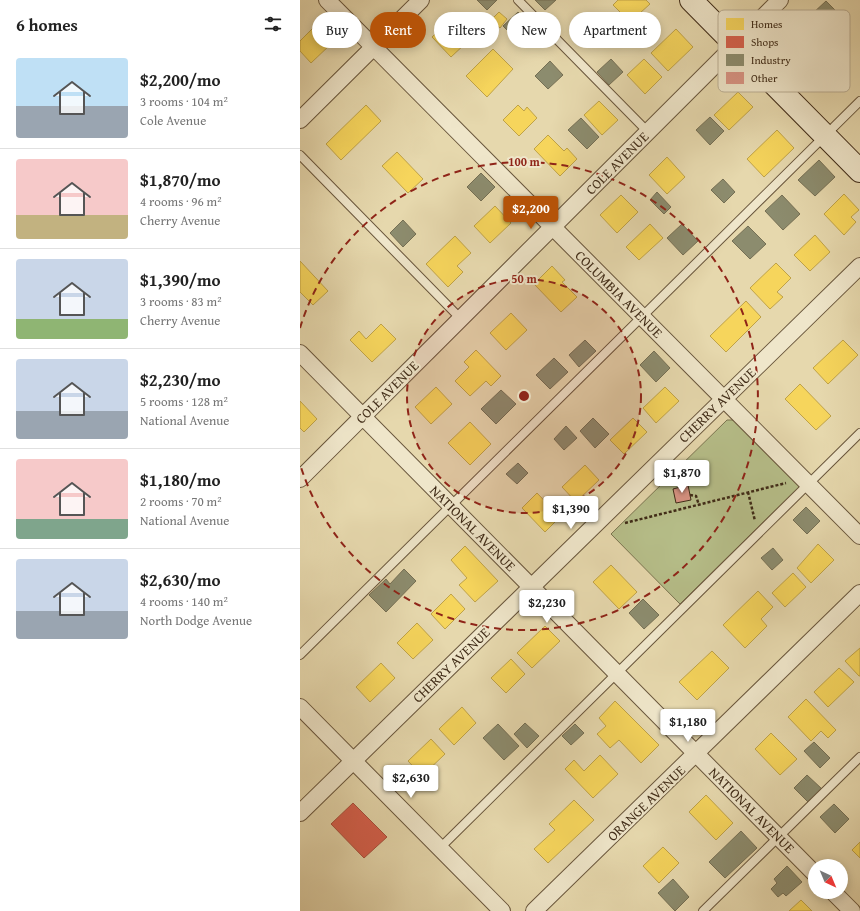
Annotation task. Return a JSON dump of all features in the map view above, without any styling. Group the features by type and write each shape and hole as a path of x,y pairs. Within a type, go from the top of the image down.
{"street":[{"name":"COLUMBIA AVENUE","path":"327,0 370,43"},
{"path":"409,12 421,0"},
{"path":"691,0 718,26"},
{"name":"COLE AVENUE","path":"770,10 780,0"},
{"path":"300,120 373,48"},
{"name":"COLUMBIA AVENUE","path":"375,48 642,317 800,482 860,536"},
{"name":"COLE AVENUE","path":"300,479 718,62"},
{"path":"782,92 860,171"},
{"name":"CHERRY AVENUE","path":"300,813 352,760 532,588 722,399 860,266"},
{"name":"NATIONAL AVENUE","path":"300,353 808,867"},
{"name":"ORANGE AVENUE","path":"534,911 860,593"},
{"path":"300,708 502,911"},
{"path":"840,899 852,911"}],"lane":[{"path":"518,0 648,132"},
{"path":"300,655 860,101"},
{"path":"300,155 461,319"},
{"path":"440,848 758,532 800,482 860,432"},
{"path":"703,911 860,757"}],"path":[{"path":"625,523 748,492 800,482"},
{"path":"748,492 758,532"},
{"path":"690,495 696,496 699,505"}],"green space":[{"path":"727,420 733,420 738,423 800,486 680,604 611,534"}],"building: Homes":[{"path":"618,0 646,0 650,4 641,12 620,12 613,5"},
{"path":"499,12 507,19 500,28 499,27"},
{"path":"312,29 312,48 327,48 311,63 300,51 300,41"},
{"path":"676,29 693,47 668,71 651,53 656,48 661,48 661,43"},
{"path":"442,48 461,48 451,57"},
{"path":"493,49 513,69 487,97 466,76"},
{"path":"644,59 662,77 645,94 627,75"},
{"path":"738,92 753,107 729,130 714,115"},
{"path":"599,101 618,120 602,135 584,115"},
{"path":"366,105 381,121 341,160 326,144"},
{"path":"518,105 524,111 527,107 537,118 519,136 503,120"},
{"path":"777,130 794,148 764,177 747,159"},
{"path":"548,135 564,151 567,148 577,159 560,176 534,149"},
{"path":"397,152 423,179 408,193 382,166"},
{"path":"667,157 685,177 667,194 649,175"},
{"path":"844,194 859,210 851,217 856,222 844,235 824,214"},
{"path":"621,195 638,212 617,233 600,215"},
{"path":"495,206 511,223 490,243 474,226"},
{"path":"650,224 663,238 639,260 626,247"},
{"path":"815,235 830,252 810,271 794,255"},
{"path":"455,236 471,253 457,266 463,272 448,287 426,264"},
{"path":"300,261 328,291 313,305 300,292"},
{"path":"776,263 791,278 777,292 783,297 770,309 750,288"},
{"path":"552,266 565,280 562,282 577,297 561,312 534,284"},
{"path":"746,301 761,317 726,352 710,336"},
{"path":"511,313 527,330 506,350 490,333"},
{"path":"381,324 396,339 372,362 350,340 359,331 366,339"},
{"path":"843,340 858,355 828,384 813,368"},
{"path":"476,350 501,376 491,386 486,381 470,396 455,381 469,367 464,362"},
{"path":"800,384 831,416 816,430 785,399"},
{"path":"436,387 452,404 431,424 415,407"},
{"path":"665,387 679,401 656,423 643,408"},
{"path":"300,401 317,419 304,432 300,428"},
{"path":"633,418 647,432 624,454 610,440"},
{"path":"470,422 491,444 470,465 448,443"},
{"path":"585,465 599,480 576,502 562,487"},
{"path":"537,493 560,517 545,532 522,508"},
{"path":"818,544 834,560 811,583 797,568"},
{"path":"465,546 498,581 475,602 459,585 467,578 451,560"},
{"path":"611,565 637,592 619,609 593,582"},
{"path":"793,573 806,587 785,607 772,593"},
{"path":"758,591 773,607 761,619 767,626 745,648 723,625"},
{"path":"451,594 465,609 445,629 431,614"},
{"path":"417,623 433,640 413,659 397,643"},
{"path":"545,626 560,641 532,668 517,653"},
{"path":"860,648 860,676 859,676 845,661"},
{"path":"712,651 729,668 697,700 679,682"},
{"path":"511,659 525,674 506,693 491,678"},
{"path":"381,663 395,678 370,702 356,687"},
{"path":"839,668 854,682 828,707 814,692"},
{"path":"806,699 836,730 828,738 821,731 811,741 788,717"},
{"path":"615,701 659,745 641,763 619,740 610,748 597,734 606,726 599,718"},
{"path":"462,707 476,723 454,745 439,729"},
{"path":"771,733 797,759 780,775 755,749"},
{"path":"431,739 445,754 422,776 408,761"},
{"path":"600,755 618,774 593,798 565,769 574,760 584,771"},
{"path":"706,795 733,823 716,840 689,812"},
{"path":"574,800 594,820 548,863 534,849 555,830 549,824"},
{"path":"860,842 860,858 852,850"},
{"path":"663,847 679,863 659,883 643,866"},
{"path":"801,900 812,911 789,911"}],"building: Shops":[{"path":"353,803 387,837 364,858 331,824"}],"building: Industry":[{"path":"477,0 497,0 487,10"},
{"path":"535,0 556,0 545,10"},
{"path":"826,1 835,10 816,10"},
{"path":"507,22 507,30 503,26"},
{"path":"611,59 623,72 609,85 597,72"},
{"path":"550,61 563,75 548,89 535,76"},
{"path":"710,117 724,131 710,145 696,130"},
{"path":"581,118 599,137 587,149 568,130"},
{"path":"819,160 835,177 815,196 798,180"},
{"path":"481,173 495,187 481,201 467,187"},
{"path":"723,179 735,192 724,203 711,190"},
{"path":"657,192 671,207 664,214 650,200"},
{"path":"782,195 800,214 783,230 765,211"},
{"path":"403,220 416,234 403,247 390,233"},
{"path":"682,224 698,241 683,255 667,238"},
{"path":"748,226 766,244 750,259 732,241"},
{"path":"585,340 596,351 579,367 569,355"},
{"path":"654,351 670,368 656,382 640,365"},
{"path":"554,358 568,372 550,389 536,375"},
{"path":"501,390 516,404 496,424 481,409"},
{"path":"593,418 609,434 595,448 580,431"},
{"path":"566,426 577,438 564,450 554,439"},
{"path":"518,463 528,473 517,484 506,474"},
{"path":"806,507 820,521 807,534 793,520"},
{"path":"773,548 783,560 772,570 761,558"},
{"path":"404,569 416,581 386,612 369,595 386,579 390,584"},
{"path":"643,599 659,615 644,629 629,613"},
{"path":"525,723 539,736 527,748 514,734"},
{"path":"498,724 519,746 504,760 483,738"},
{"path":"575,724 584,733 571,745 562,736"},
{"path":"814,742 830,758 820,768 804,751"},
{"path":"807,775 822,789 808,802 794,788"},
{"path":"834,804 849,819 835,833 820,817"},
{"path":"741,831 757,848 725,878 709,862"},
{"path":"787,866 802,882 786,896 783,893 778,897 771,889 777,883 774,879"},
{"path":"673,879 689,897 675,911 658,893"}],"building: Other":[{"path":"688,485 691,500 676,503 673,489"}]}
